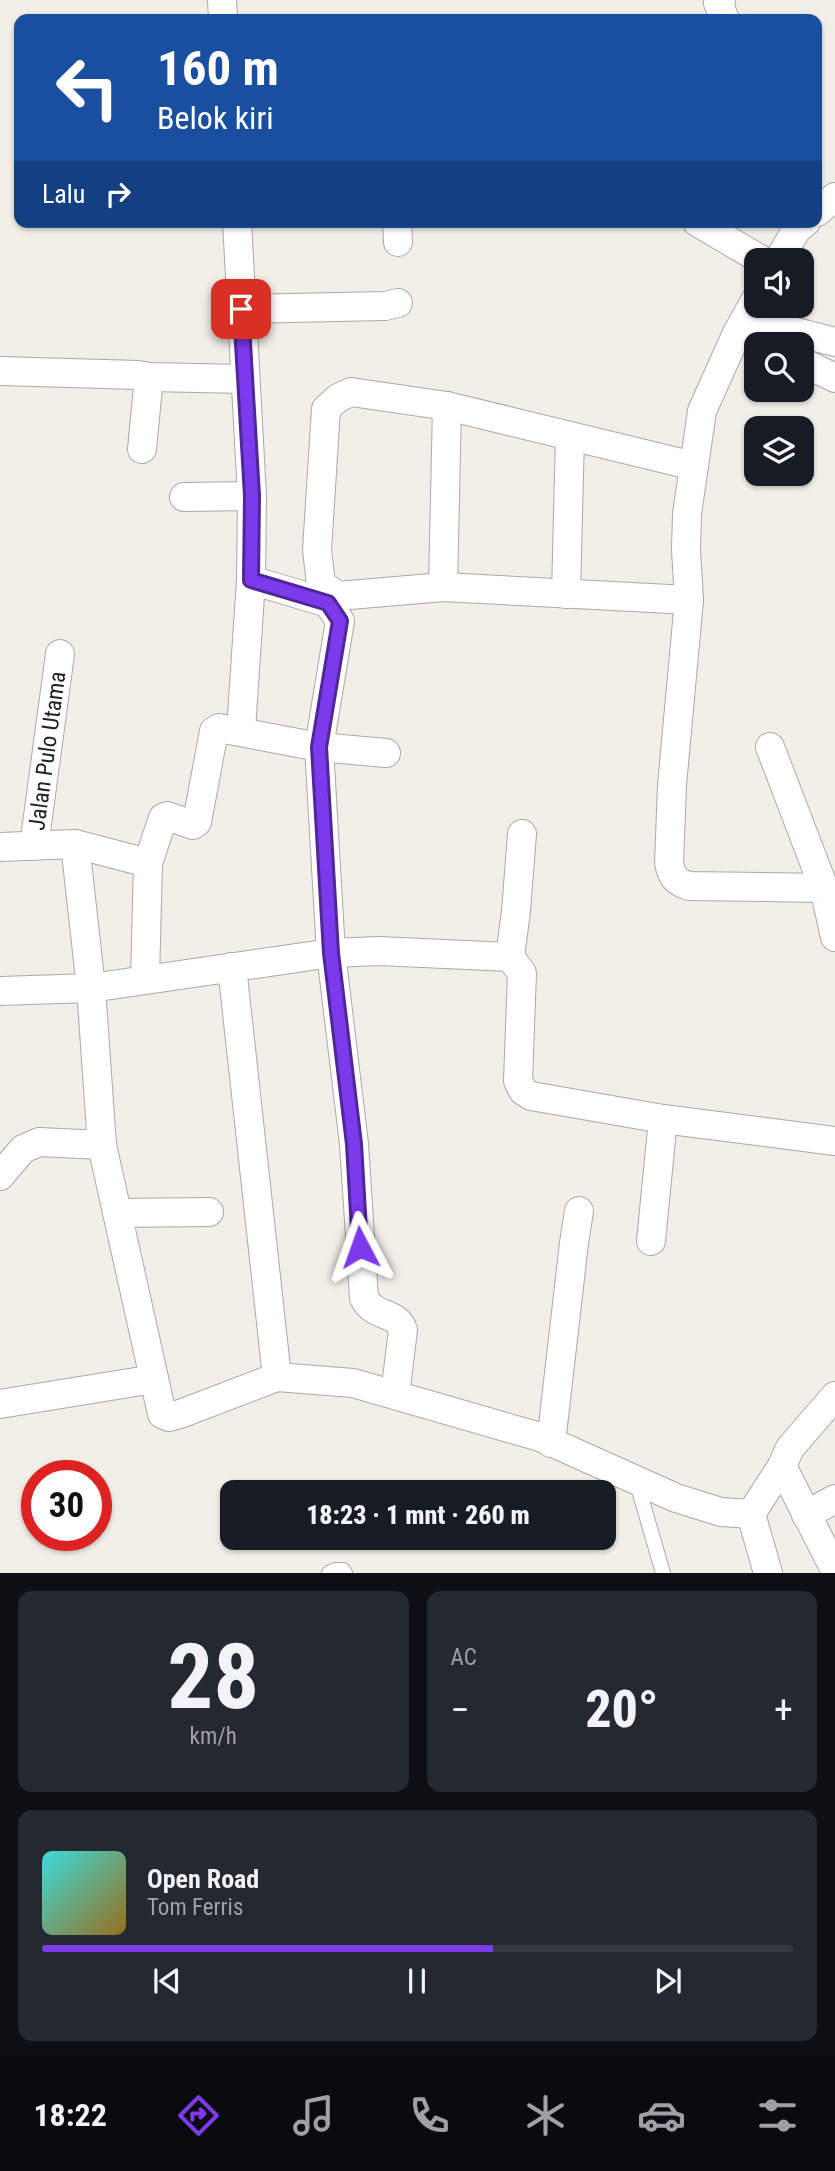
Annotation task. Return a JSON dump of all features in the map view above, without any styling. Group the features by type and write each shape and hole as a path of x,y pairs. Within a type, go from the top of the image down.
{"street":[{"path":"237,228 252,496 251,580 241,730"},
{"path":"707,228 744,250"},
{"path":"786,248 798,228"},
{"path":"241,309 385,306 398,303"},
{"path":"746,318 702,411 687,514 689,600 672,785 669,863 671,874 678,882 690,886 824,888"},
{"path":"750,318 835,342"},
{"path":"814,368 835,378"},
{"path":"0,371 245,379"},
{"path":"142,449 149,377"},
{"path":"689,600 443,587 338,596 321,584 317,550 326,409 338,398 351,392 447,406 694,466"},
{"path":"443,587 447,406"},
{"path":"566,594 570,436"},
{"path":"184,497 252,496"},
{"path":"251,580 328,603 340,621 319,747 331,953 354,1144 364,1298 372,1310 401,1324 396,1395"},
{"name":"Jalan Pulo Utama","path":"34,846 60,654"},
{"path":"145,980 148,863 163,818 167,816 192,825 197,822 214,731 219,727 319,747 386,753"},
{"path":"770,747 824,888 835,937"},
{"path":"522,834 510,957 522,973 519,1081 523,1091 531,1096 663,1119 835,1141"},
{"path":"0,848 75,844 148,863"},
{"path":"75,844 91,988 102,1145 162,1414 180,1414 277,1377 354,1383 540,1437 676,1498 720,1511 751,1514"},
{"path":"0,991 91,988 331,953 379,951 510,957"},
{"path":"232,967 277,1377"},
{"path":"651,1241 663,1119"},
{"path":"0,1176 23,1149 39,1142 102,1145"},
{"path":"551,1443 579,1211"},
{"path":"117,1213 209,1212"},
{"path":"0,1404 154,1379"},
{"path":"768,1573 751,1514 782,1466 790,1448 835,1396"},
{"path":"782,1466 835,1570"},
{"path":"806,1515 835,1499"}],"lane":[{"path":"636,1480 663,1573"},
{"path":"329,1573 343,1570 345,1573"}],"route":[{"path":"241,309 252,496 251,580 328,603 340,621 319,747 331,953 354,1144 360,1247"}]}
